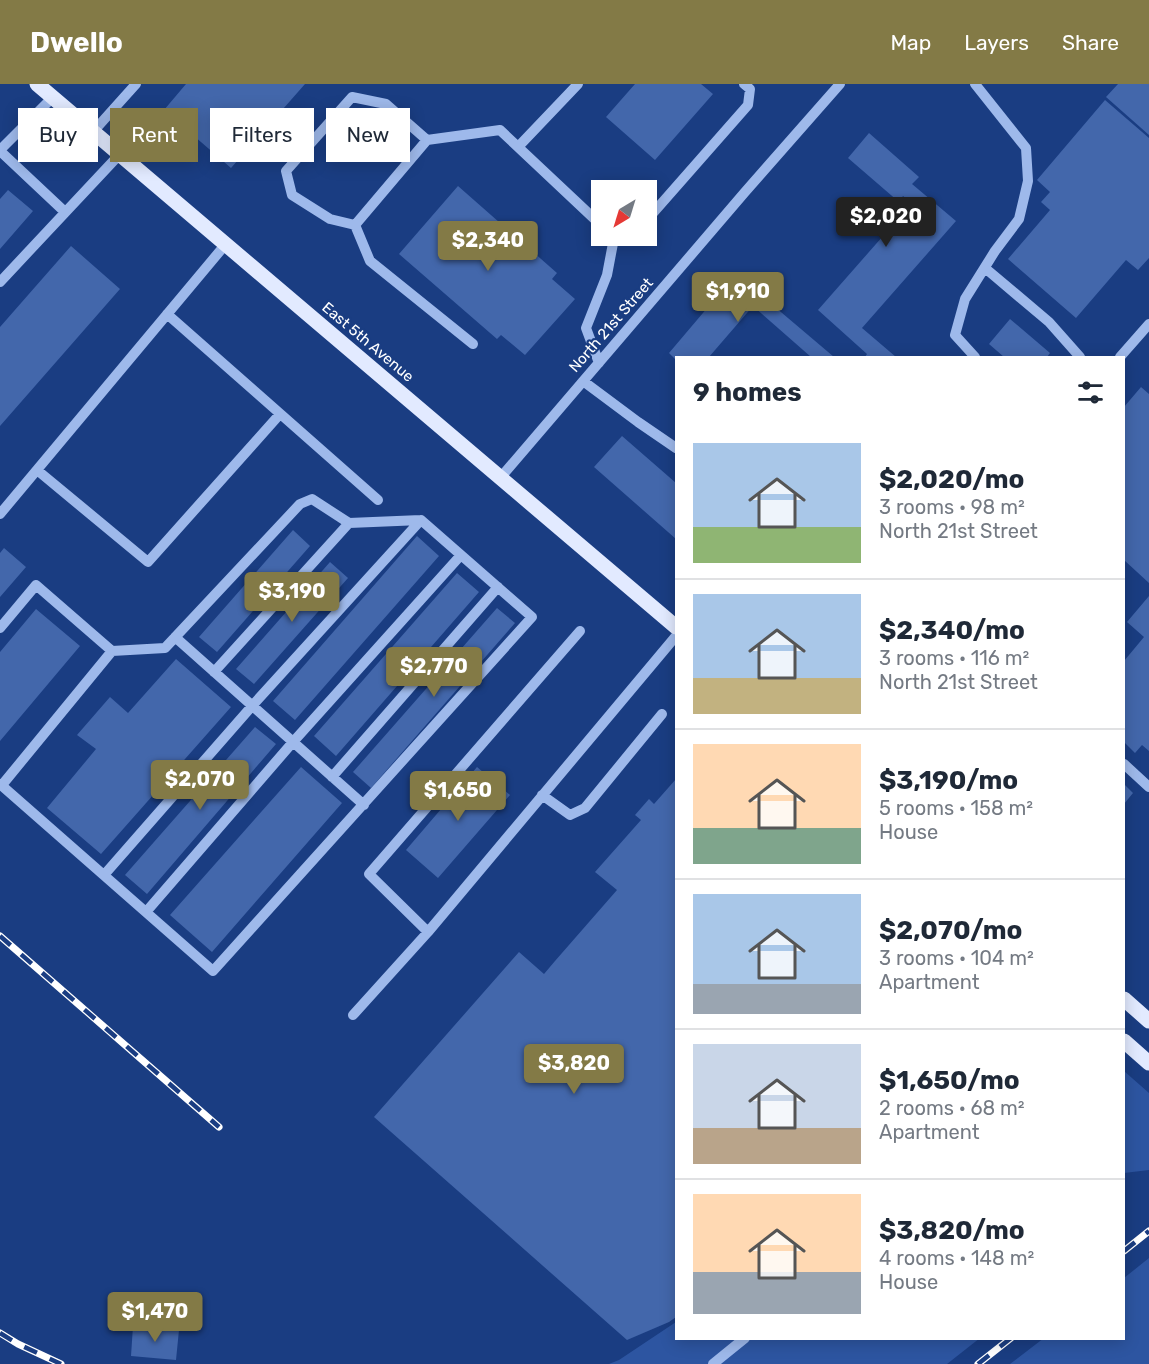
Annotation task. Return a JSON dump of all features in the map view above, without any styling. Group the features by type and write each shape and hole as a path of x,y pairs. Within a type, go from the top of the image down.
{"main road":[{"name":"East 5th Avenue","path":"37,84 63,108"},
{"name":"East 5th Avenue","path":"98,138 110,148"},
{"name":"East 5th Avenue","path":"127,162 675,626"},
{"path":"1125,1000 1149,1021"},
{"path":"1125,1042 1149,1063"}],"street":[{"path":"98,126 136,84"},
{"path":"518,147 578,84"},
{"name":"North 21st Street","path":"501,477 840,84"},
{"path":"974,356 955,335 965,299 1019,219 1028,181 1026,148 975,84"},
{"path":"657,209 748,105 750,86"},
{"path":"355,225 330,219 291,195 286,171 352,97 386,104 427,140"},
{"path":"52,98 0,151 65,212"},
{"path":"355,225 427,140 500,130 591,216"},
{"path":"0,282 111,162"},
{"path":"355,225 370,261 473,344"},
{"path":"0,514 225,245"},
{"path":"599,363 586,328 607,275 613,246"},
{"path":"984,268 1049,322 1079,356"},
{"path":"167,314 378,500"},
{"path":"1121,356 1149,324"},
{"path":"583,381 675,447"},
{"path":"37,470 148,562 280,414"},
{"path":"0,628 36,585 112,651 165,648 300,504 312,499 349,523 421,520 532,617 213,971 1,784 112,651"},
{"path":"104,875 252,706 421,520"},
{"path":"214,672 349,523"},
{"path":"146,912 293,742 461,555"},
{"path":"333,777 498,587"},
{"path":"428,932 369,874 580,631"},
{"path":"175,637 364,805"},
{"path":"353,1015 428,932 675,637"},
{"path":"542,795 570,815 585,808 662,714"},
{"path":"1125,765 1149,788"},
{"path":"713,1364 743,1340"}],"shaded area":[{"path":"1125,1072 1149,1093 1149,1170 1125,1173"},
{"path":"1149,1258 1149,1364 1010,1364 1041,1340 1125,1340 1125,1277"},
{"path":"675,1323 675,1340 977,1340 947,1364 609,1364 619,1360"}],"building":[{"path":"186,84 305,84 284,108 210,108 210,150 198,139 198,108 166,108"},
{"path":"635,84 701,84 713,94 655,160 606,117"},
{"path":"1118,84 1149,84 1149,135 1106,97"},
{"path":"1105,100 1149,138 1149,258 1138,270 1126,260 1076,318 1008,259 1050,210 1041,202 1050,192 1037,180"},
{"path":"869,133 919,177 912,184 956,221 862,328 895,356 866,356 867,354 818,310 912,203 903,196 899,202 848,158"},
{"path":"224,162 236,162 231,168"},
{"path":"458,186 557,273 552,279 575,299 525,355 501,335 497,339 399,254"},
{"path":"8,190 33,211 0,249 0,199"},
{"path":"71,246 120,289 0,426 0,327"},
{"path":"736,274 833,356 810,356 753,306 710,356 675,356 675,359 669,353"},
{"path":"1010,319 1050,353 1048,356 1003,356 989,344"},
{"path":"1141,387 1149,394 1149,583 1125,561 1125,406"},
{"path":"622,436 675,482 675,538 594,467"},
{"path":"293,530 310,546 217,652 199,637"},
{"path":"417,536 439,556 295,720 273,701"},
{"path":"4,548 26,567 0,597 0,553"},
{"path":"330,562 348,578 254,684 236,669"},
{"path":"457,573 479,592 336,756 314,736"},
{"path":"1149,596 1149,751 1142,745 1135,753 1125,743 1125,660 1144,637 1127,622"},
{"path":"497,608 515,623 371,788 353,772"},
{"path":"36,609 80,646 0,741 0,652"},
{"path":"176,659 231,707 101,854 47,808 96,749 77,735 110,697 128,713"},
{"path":"255,727 276,744 147,894 125,875"},
{"path":"301,767 342,803 212,952 170,915"},
{"path":"477,767 510,795 438,878 406,850"},
{"path":"675,780 675,1318 627,1340 374,1117 519,952 544,974 617,890 595,872 641,820 635,815 649,799 654,804"},
{"path":"1125,785 1133,793 1125,803"},
{"path":"133,1326 179,1330 176,1360 131,1356"}],"railway":[{"path":"0,936 219,1127"},
{"path":"1125,1250 1149,1231"},
{"path":"0,1333 61,1364"},
{"path":"978,1364 1008,1340"}]}
